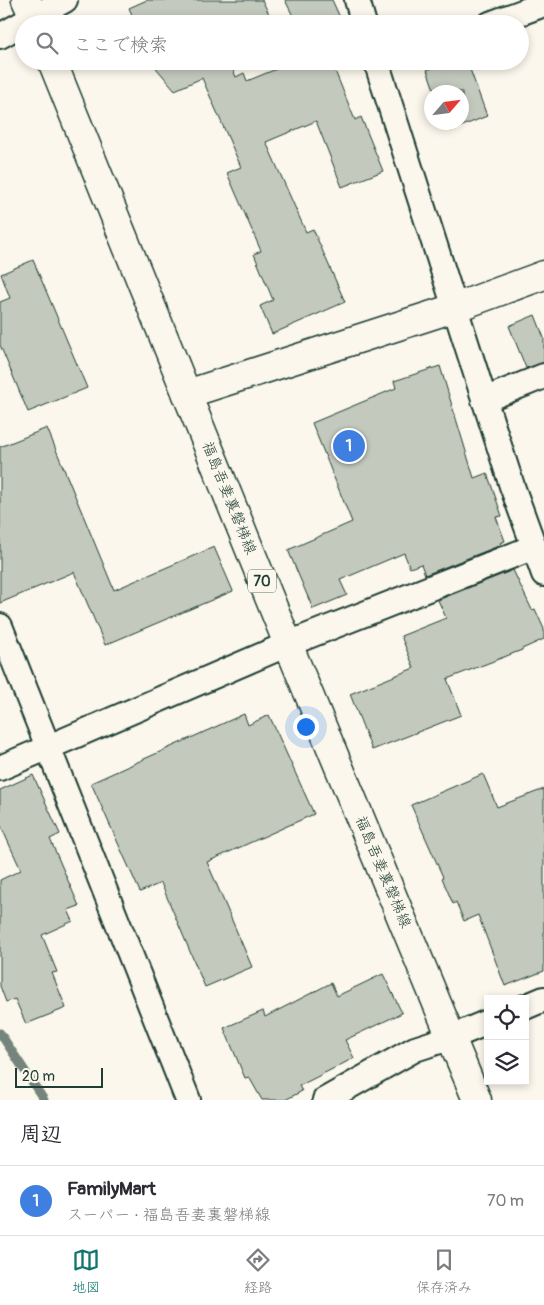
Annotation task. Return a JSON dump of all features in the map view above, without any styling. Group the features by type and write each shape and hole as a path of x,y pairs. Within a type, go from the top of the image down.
{"main road":[{"name":"福島吾妻裏磐梯線","path":"56,70 288,644 477,1100"},
{"path":"187,394 454,308 544,275"}],"street":[{"path":"32,14 65,0"},
{"path":"357,0 361,15"},
{"path":"514,15 544,4"},
{"path":"0,36 15,26"},
{"path":"0,768 288,644 540,557 484,400 454,308 383,70"},
{"path":"484,400 544,376"},
{"path":"0,626 188,1100"},
{"path":"529,1005 544,999"},
{"path":"325,1100 415,1048 452,1037 484,1024"}],"building":[{"path":"147,0 262,0 270,15 132,15 129,8"},
{"path":"285,0 332,0 339,15 292,15"},
{"path":"158,70 233,70 236,77 244,73 247,81 274,70 335,70 355,120 361,117 383,171 342,187 316,121 266,142 306,232 313,229 345,302 272,334 260,306 273,300 254,254 261,251 227,173 241,167 202,78 175,90"},
{"path":"427,70 470,70 487,116 469,123 469,85 432,85"},
{"path":"33,260 87,388 28,412 0,345 0,302 10,298 1,274"},
{"path":"535,315 544,338 544,363 526,368 509,326"},
{"path":"440,366 474,478 487,473 502,516 496,517 505,541 500,543 501,545 425,575 421,564 410,568 404,553 340,580 347,595 313,609 288,550 352,522 312,423 396,388 394,381"},
{"path":"47,428 114,590 214,547 233,591 105,645 74,572 0,603 0,447"},
{"path":"513,570 532,610 535,609 544,629 544,639 522,650 447,679 461,715 372,750 350,694 414,668 401,636 446,618 438,600"},
{"path":"244,714 248,725 269,715 314,814 207,862 252,967 205,987 161,883 140,892 91,783"},
{"path":"483,774 497,807 544,789 544,971 505,986 478,915 464,921 456,902 453,904 411,805"},
{"path":"33,775 60,834 50,839 79,906 68,910 73,921 42,935 57,972 52,973 66,1008 26,1024 15,999 6,1002 0,986 0,880 21,870 0,824 0,790"},
{"path":"383,974 402,1013 345,1040 354,1058 299,1086 302,1091 285,1100 262,1100 249,1077 245,1078 224,1028 263,1011 265,1017 331,983 337,996"}],"waterway":[{"path":"0,1033 44,1100"}],"place":[{"name":"FamilyMart","path":"349,446"}]}
